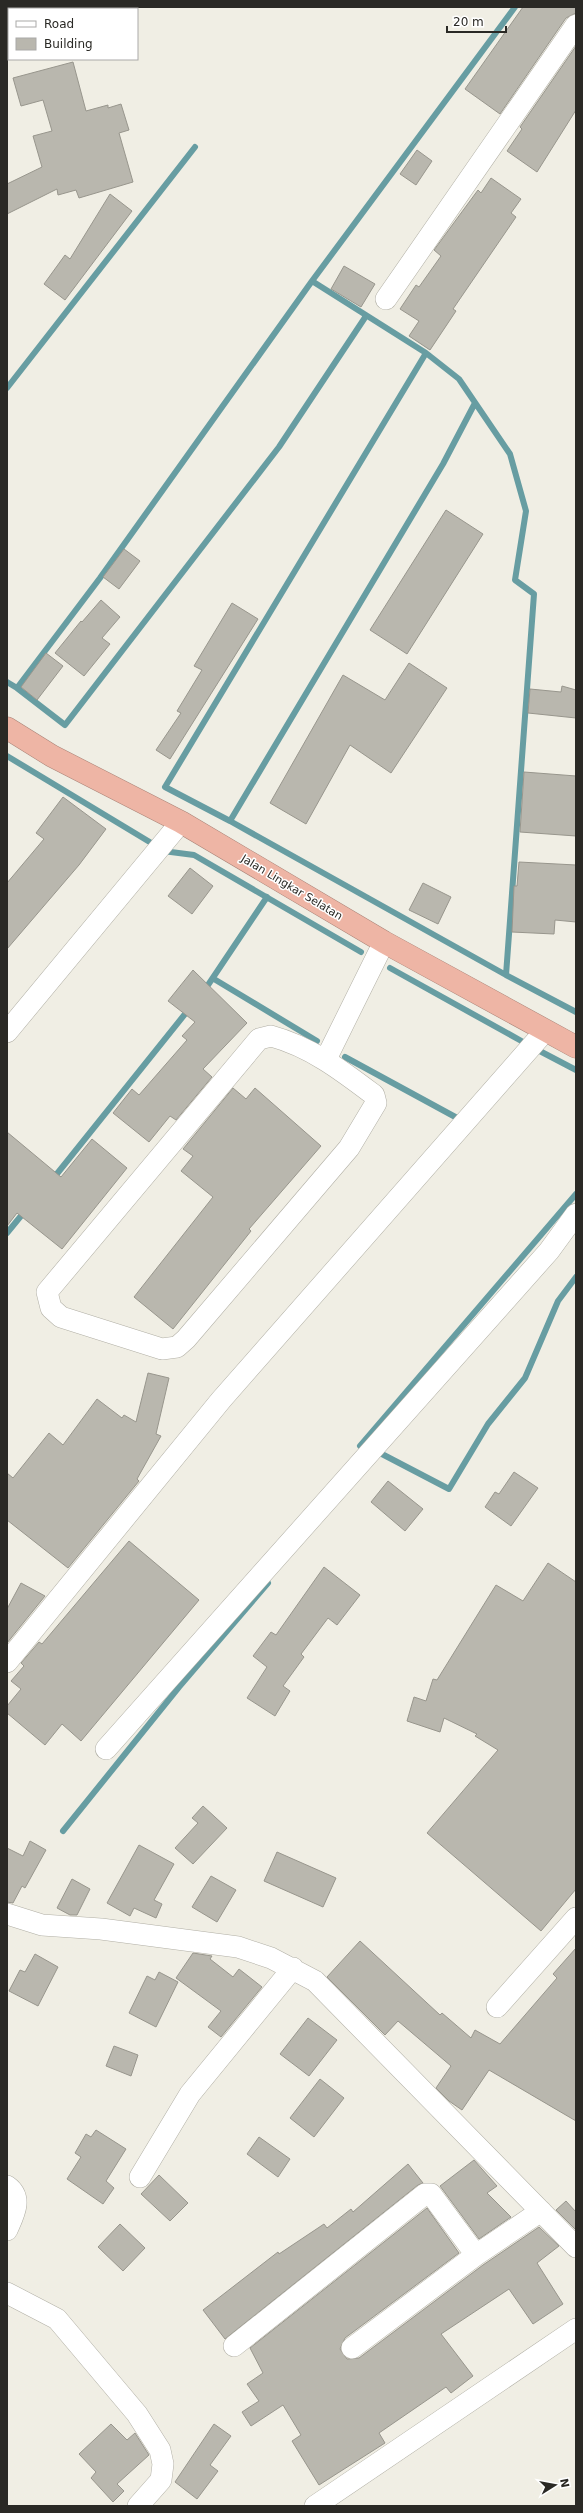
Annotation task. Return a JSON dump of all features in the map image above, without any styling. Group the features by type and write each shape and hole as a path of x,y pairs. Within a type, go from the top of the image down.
{"highway":[{"name":"Jalan Lingkar Selatan","path":"7,728 52,756 181,822 384,942 576,1047"}],"street":[{"path":"386,299 576,25"},
{"path":"7,1032 181,822"},
{"path":"326,1059 384,942"},
{"path":"7,1662 221,1400 545,1031"},
{"path":"271,1036 294,1042 326,1059 374,1095 376,1103 349,1148 186,1339 177,1347 162,1349 61,1317 51,1308 47,1292 259,1039 271,1036"},
{"path":"106,1749 549,1251 576,1214"},
{"path":"7,1914 42,1925 101,1929 238,1947 293,1968 315,1981 576,2247"},
{"path":"497,2007 576,1918"},
{"path":"140,2177 190,2094 293,1968"},
{"path":"7,2186 16,2198 17,2207 7,2230"},
{"path":"234,2346 425,2194 431,2194 476,2255"},
{"path":"352,2348 476,2255 541,2211"},
{"path":"7,2293 57,2319 137,2414 160,2450 163,2464 161,2480 138,2506"},
{"path":"315,2506 576,2329"}],"building":[{"path":"523,7 576,7 576,13 566,18 500,114 465,89"},
{"path":"576,46 576,110 537,172 507,151 522,129 520,127"},
{"path":"73,62 86,111 108,105 108,108 121,104 129,130 119,133 133,182 79,198 76,190 58,195 57,189 7,214 7,184 42,167 33,136 52,131 43,100 21,106 13,78"},
{"path":"417,150 432,161 416,185 400,174"},
{"path":"491,178 521,199 511,213 516,217 453,309 456,311 430,350 409,336 419,321 400,309 416,285 419,287 441,256 434,250 478,190 481,193"},
{"path":"110,194 132,211 65,300 44,284 65,255 70,259"},
{"path":"344,266 375,284 361,307 331,289"},
{"path":"446,510 483,534 407,654 370,630"},
{"path":"124,549 140,561 119,589 103,577"},
{"path":"101,600 120,617 102,638 110,644 84,676 55,653 81,621 82,622"},
{"path":"232,603 258,619 170,759 156,750 181,713 177,711 202,670 194,666"},
{"path":"46,653 63,666 37,700 21,687"},
{"path":"409,663 447,688 391,773 350,745 306,824 270,803 343,675 385,700"},
{"path":"562,686 576,690 576,718 528,713 530,689 561,692"},
{"path":"524,772 576,776 576,836 520,832"},
{"path":"63,797 106,829 79,865 7,949 7,883 44,839 36,833"},
{"path":"519,862 576,865 576,922 555,920 554,934 512,932 514,886 517,886"},
{"path":"190,868 213,886 192,914 168,896"},
{"path":"423,883 451,897 438,924 409,910"},
{"path":"193,970 247,1023 203,1069 212,1077 176,1120 170,1116 149,1142 113,1113 132,1089 139,1095 187,1040 182,1036 195,1022 168,1001"},
{"path":"233,1088 246,1099 255,1088 321,1146 249,1229 251,1231 173,1329 134,1297 213,1197 181,1171 193,1156 183,1149"},
{"path":"7,1132 61,1177 92,1139 127,1168 62,1249 17,1213 7,1226"},
{"path":"148,1373 169,1378 156,1434 161,1436 137,1479 139,1481 68,1568 7,1520 7,1473 13,1478 49,1433 63,1445 97,1399 122,1418 124,1415 136,1422"},
{"path":"514,1472 538,1488 511,1526 485,1507 495,1492 499,1494"},
{"path":"388,1481 423,1509 405,1531 371,1502"},
{"path":"129,1541 199,1600 81,1741 62,1724 45,1745 7,1713 7,1706 21,1689 11,1681 24,1666 21,1663 39,1642 42,1644"},
{"path":"548,1563 576,1582 576,1889 541,1931 427,1833 498,1750 475,1736 477,1734 444,1718 440,1732 407,1721 414,1697 426,1701 433,1679 437,1680 496,1585 523,1601"},
{"path":"324,1567 360,1595 337,1625 328,1618 301,1654 304,1657 283,1686 290,1691 275,1716 247,1698 267,1667 253,1656 271,1632 276,1635"},
{"path":"21,1583 45,1596 7,1643 7,1609"},
{"path":"203,1806 227,1828 193,1864 175,1848 198,1823 192,1818"},
{"path":"30,1841 46,1850 25,1888 22,1886 13,1903 7,1902 7,1848 23,1856"},
{"path":"139,1845 174,1864 154,1900 162,1904 156,1918 134,1908 130,1916 107,1903"},
{"path":"277,1852 336,1878 323,1907 264,1881"},
{"path":"211,1876 236,1890 217,1922 192,1907"},
{"path":"72,1879 90,1889 77,1915 70,1915 57,1908"},
{"path":"360,1941 440,2015 442,2013 471,2038 475,2030 500,2044 557,1978 553,1974 576,1948 576,2121 489,2070 462,2110 449,2101 436,2088 451,2066 398,2021 385,2035 327,1977"},
{"path":"193,1953 212,1956 210,1959 233,1977 239,1969 262,1987 221,2037 208,2027 221,2011 176,1978"},
{"path":"35,1954 58,1967 38,2006 9,1991 20,1970 25,1972"},
{"path":"159,1972 178,1982 156,2027 129,2013 147,1976 155,1980"},
{"path":"308,2018 337,2040 309,2076 280,2054"},
{"path":"114,2046 138,2055 131,2076 106,2066"},
{"path":"320,2079 344,2098 314,2137 290,2118"},
{"path":"96,2130 126,2149 106,2181 114,2188 103,2204 67,2179 81,2157 75,2153 86,2134 91,2137"},
{"path":"259,2137 290,2159 278,2177 247,2154"},
{"path":"474,2160 497,2186 487,2193 511,2217 479,2239 440,2186"},
{"path":"408,2164 423,2183 418,2185 225,2339 203,2310 278,2252 279,2254 324,2224 327,2228 351,2209 353,2212"},
{"path":"159,2175 188,2203 170,2221 141,2194"},
{"path":"566,2201 576,2212 576,2230 556,2210"},
{"path":"427,2208 459,2253 345,2338 340,2349 347,2359 359,2358 483,2265 539,2227 559,2246 537,2263 563,2304 533,2324 509,2289 441,2334 473,2376 451,2393 446,2387 379,2433 385,2443 319,2485 292,2441 301,2435 283,2405 251,2426 242,2412 259,2401 247,2384 263,2373 250,2348"},
{"path":"120,2224 145,2248 123,2271 98,2247"},
{"path":"111,2424 127,2440 135,2433 149,2455 117,2484 124,2491 113,2502 91,2478 96,2472 79,2454"},
{"path":"214,2424 231,2436 210,2465 218,2471 197,2499 175,2482"}],"waterway":[{"path":"312,281 515,7"},
{"path":"7,388 195,147"},
{"path":"7,682 17,688 100,578 312,281 426,353 459,379 510,454 526,511 515,580 534,594 506,975 230,821 443,464 475,403"},
{"path":"17,688 65,725 279,447 366,316"},
{"path":"230,821 165,787 426,353"},
{"path":"7,756 153,844"},
{"path":"163,851 194,855 361,952"},
{"path":"204,991 267,897"},
{"path":"390,968 525,1043"},
{"path":"506,975 576,1012"},
{"path":"214,979 317,1041"},
{"path":"52,1180 189,1009"},
{"path":"534,1048 576,1070"},
{"path":"345,1057 459,1119"},
{"path":"360,1446 576,1194"},
{"path":"7,1233 25,1211"},
{"path":"376,1456 380,1453 449,1489 488,1424 525,1378 558,1301 576,1277"},
{"path":"63,1831 179,1687 268,1583"}]}
